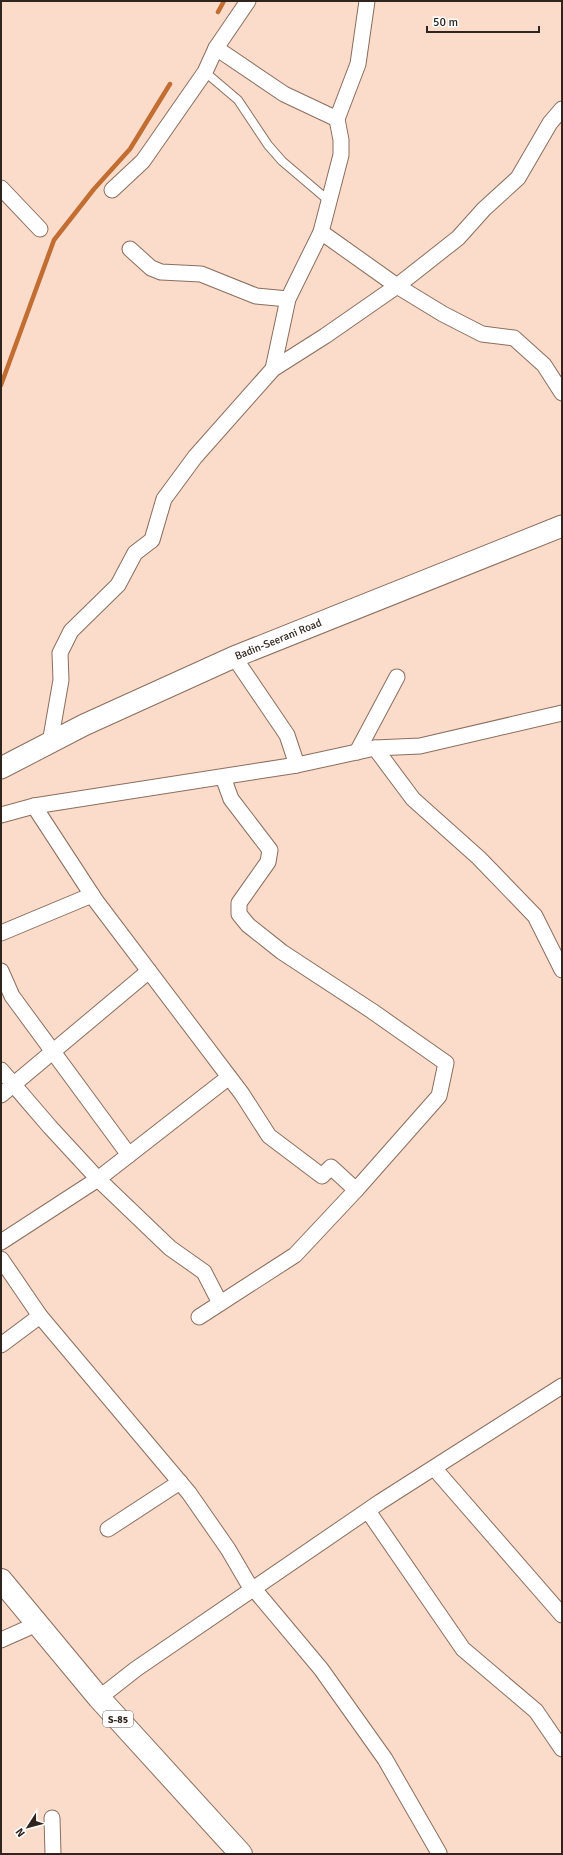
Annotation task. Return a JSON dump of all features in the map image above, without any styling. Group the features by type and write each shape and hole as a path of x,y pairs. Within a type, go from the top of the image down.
{"main road":[{"name":"S-85","path":"1,1580 99,1698 241,1854"}],"street":[{"path":"112,190 143,161 205,72 216,48 248,1"},
{"path":"273,369 288,299 322,232 330,201 341,155 341,140 337,119 358,64 367,1"},
{"path":"216,48 284,94 337,119"},
{"path":"50,743 62,680 60,653 72,631 118,585 135,553 152,540 164,499 195,457 273,369 325,336 397,286 458,238 484,209 518,178 550,123 562,109"},
{"path":"1,188 40,229"},
{"path":"322,232 397,286 443,314 482,334 514,338 544,365 562,393"},
{"path":"130,249 151,268 161,272 200,274 256,296 288,299"},
{"name":"Badin-Seerani Road","path":"1,768 84,725 234,657 562,526"},
{"path":"234,657 287,735 297,765"},
{"path":"357,752 397,677"},
{"path":"1,815 34,806 297,765 375,748 420,746 562,713"},
{"path":"375,748 413,799 480,858 534,916 562,970"},
{"path":"198,1317 295,1255 356,1190 439,1096 446,1063 372,1011 282,952 248,925 239,914 238,903 268,862 270,850 230,799 223,777"},
{"path":"34,806 92,895 229,1077 269,1136 322,1176 331,1168 356,1190"},
{"path":"1,933 92,895"},
{"path":"1,1095 149,971"},
{"path":"1,972 12,996 128,1155"},
{"path":"1,1070 98,1179 170,1248 204,1272 220,1303"},
{"path":"1,1242 98,1179 229,1077"},
{"path":"1,1259 40,1316 180,1482 228,1549 252,1590 254,1589 326,1676 385,1759 439,1853"},
{"path":"1,1345 40,1316"},
{"path":"99,1698 136,1669 368,1511 562,1386"},
{"path":"434,1468 562,1614"},
{"path":"108,1529 180,1482"},
{"path":"368,1511 463,1649 536,1711 562,1749"},
{"path":"1,1640 37,1624"},
{"path":"52,1818 53,1854"}],"lane":[{"path":"205,72 238,100 268,145 282,161 330,201"}],"waterway":[{"path":"218,12 224,1"},
{"path":"1,385 54,240 94,189 130,149 170,84"}]}
